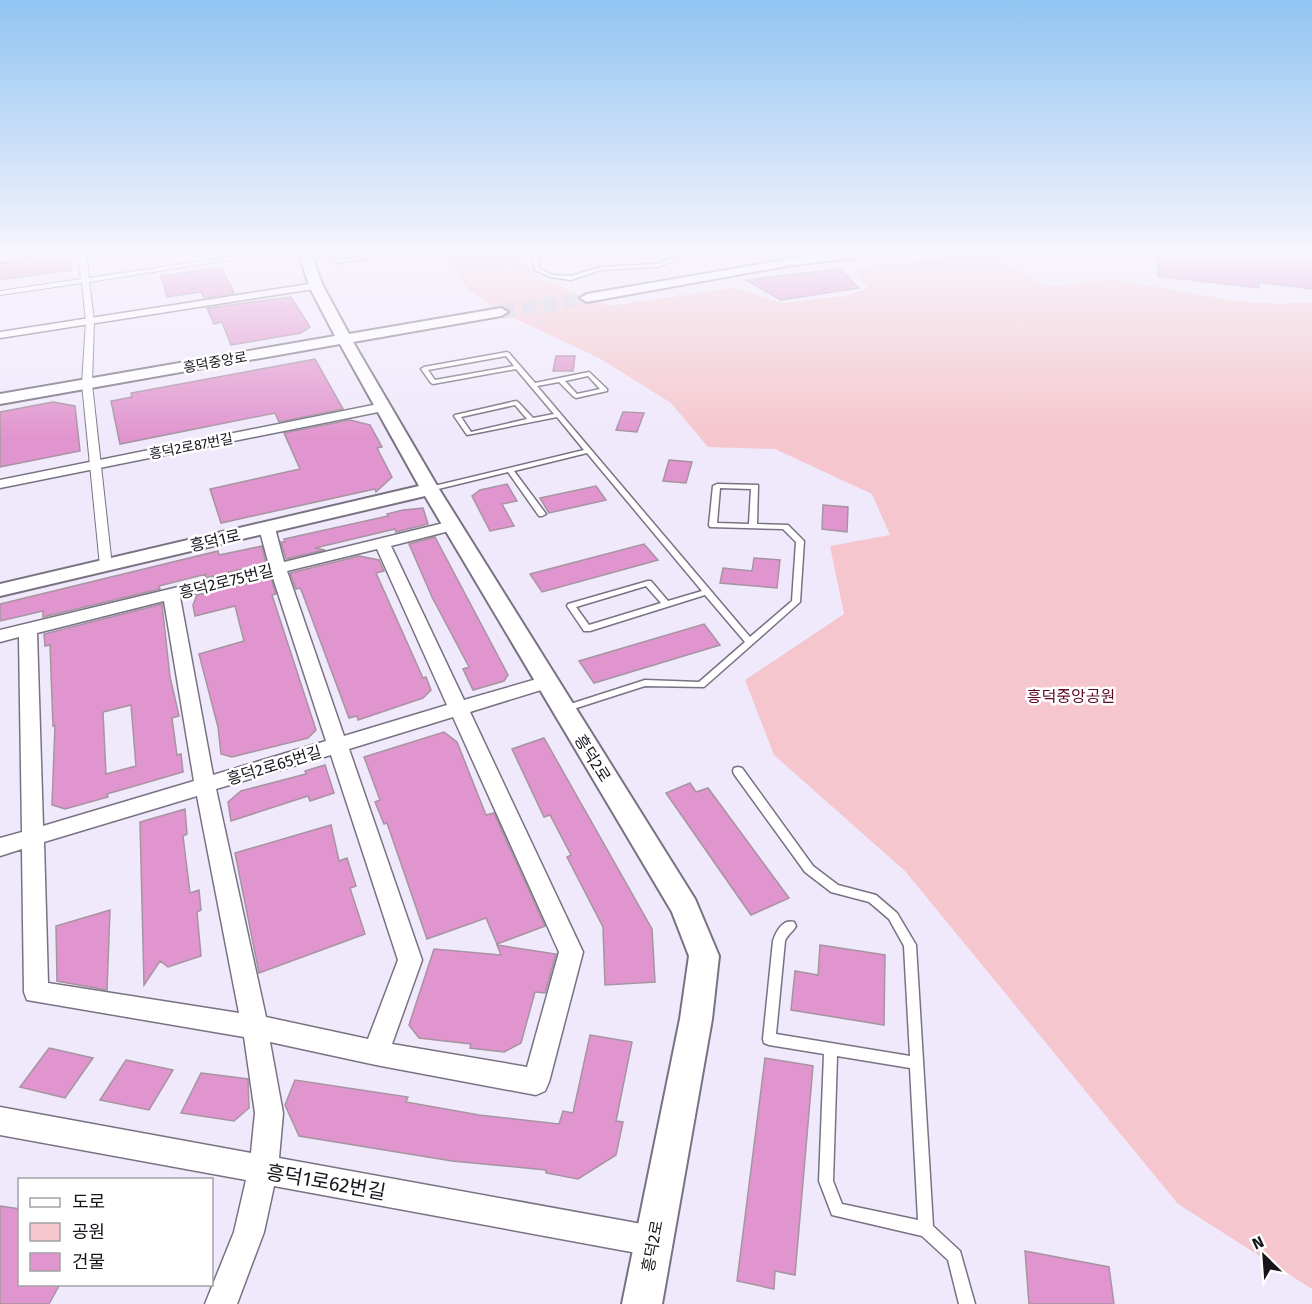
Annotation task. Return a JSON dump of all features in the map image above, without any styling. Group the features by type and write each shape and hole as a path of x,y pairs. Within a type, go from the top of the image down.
{"street":[{"path":"89,315 87,384 106,566"},
{"path":"0,335 130,315"},
{"name":"흥덕2로","path":"331,315 452,526 685,908 704,956 696,1019 643,1304"},
{"name":"흥덕중앙로","path":"0,399 484,315"},
{"name":"흥덕2로87번길","path":"0,484 383,407"},
{"name":"흥덕1로","path":"0,590 430,489"},
{"name":"흥덕2로75번길","path":"0,636 452,526"},
{"path":"267,528 278,568 410,960 376,1053"},
{"path":"28,629 36,992 255,1027 376,1053 536,1082 572,952 382,543"},
{"path":"171,594 205,785 255,1027 269,1113 264,1171 249,1232 221,1304"},
{"name":"흥덕2로65번길","path":"0,847 547,682"},
{"name":"흥덕1로62번길","path":"0,1121 653,1241"}],"lane":[{"path":"517,367 433,382 424,369 507,354 750,644"},
{"path":"533,385 589,374 605,390 576,396 561,380"},
{"path":"531,420 516,403 457,416 469,434 557,415"},
{"path":"430,489 588,452"},
{"path":"510,470 542,514"},
{"path":"564,709 645,683 700,685 796,602 800,540 786,527 713,525 717,486 755,487 753,526"},
{"path":"667,605 648,583 571,606 587,629 667,605 707,592"},
{"path":"738,771 809,869 835,889 872,898 893,916 910,945 926,1229"},
{"path":"790,926 782,933 779,941 769,1039 831,1051 916,1063"},
{"path":"831,1051 826,1181 837,1210 926,1229 955,1256 967,1304"}],"green space":[{"name":"흥덕중앙공원","path":"507,315 1312,315 1312,1289 1178,1204 905,871 774,755 745,680 844,614 830,546 890,535 872,494 775,449 708,447 671,403 599,358"}],"building":[{"path":"210,315 302,315 310,327 301,333 231,345 222,322 214,324"},
{"path":"556,356 575,356 573,371 553,371"},
{"path":"315,359 343,409 279,422 275,413 120,444 111,401 132,397 131,393"},
{"path":"53,402 75,406 80,451 0,467 0,412"},
{"path":"623,412 644,413 637,432 616,430"},
{"path":"350,420 370,425 382,447 377,448 392,477 376,492 375,489 221,523 210,489 300,469 284,433"},
{"path":"669,460 692,462 686,483 663,481"},
{"path":"507,484 517,501 502,504 514,526 490,531 472,496 480,490"},
{"path":"596,486 606,500 549,513 540,498"},
{"path":"823,505 848,507 847,532 822,529"},
{"path":"423,508 428,524 396,532 395,529 315,548 325,550 286,559 281,542 285,542 284,539 388,516 387,514 403,510"},
{"path":"435,537 508,675 504,681 473,690 463,669 469,667 432,597 409,544"},
{"path":"644,544 658,560 542,592 530,574"},
{"path":"262,546 266,563 205,578 206,574 159,586 160,589 43,617 43,611 0,621 0,604 218,551 219,555"},
{"path":"359,556 379,560 384,571 376,573 423,678 426,677 431,690 423,698 358,720 357,716 349,718 302,592 300,588 296,589 290,573"},
{"path":"754,558 780,560 777,588 720,583 723,568 752,571"},
{"path":"271,578 276,594 272,595 316,730 308,738 232,757 221,754 218,727 199,654 244,641 235,606 195,616 193,605 197,595"},
{"path":"162,604 170,677 179,716 172,718 177,755 181,754 183,772 65,809 52,805 55,725 53,726 50,645 45,646 44,634","holes":["131,705 136,766 106,774 103,712"]},
{"path":"704,624 720,645 594,683 579,661"},
{"path":"444,732 457,742 486,815 494,813 545,926 497,944 486,918 427,939 387,823 384,824 375,802 380,800 364,757"},
{"path":"544,738 652,929 655,982 605,985 603,927 567,857 571,855 550,815 544,817 512,749"},
{"path":"325,765 334,793 310,801 308,796 231,821 228,802 241,791 306,774 305,771"},
{"path":"690,783 696,792 708,788 789,898 751,915 666,793"},
{"path":"185,809 187,834 183,836 190,893 199,890 201,910 197,912 201,956 168,967 160,961 144,985 140,822"},
{"path":"331,825 339,861 347,858 356,886 350,888 365,934 259,973 235,853"},
{"path":"110,910 107,990 57,981 56,926"},
{"path":"497,945 556,954 545,993 535,992 521,1043 504,1052 470,1048 471,1044 419,1038 409,1025 434,949 501,955"},
{"path":"820,945 885,955 884,1025 791,1010 795,971 818,975"},
{"path":"590,1035 632,1042 616,1121 623,1122 616,1155 578,1179 546,1173 546,1170 452,1161 299,1136 285,1105 295,1080 408,1097 406,1102 479,1115 559,1124 563,1111 573,1113"},
{"path":"49,1048 93,1058 65,1098 20,1087"},
{"path":"765,1058 813,1066 795,1275 775,1271 774,1289 737,1281"},
{"path":"126,1060 173,1070 149,1110 100,1100"},
{"path":"201,1073 248,1079 249,1108 234,1121 181,1113"},
{"path":"0,1206 18,1209 18,1286 59,1286 49,1304 0,1304"},
{"path":"1025,1251 1109,1267 1114,1304 1029,1304"}]}
